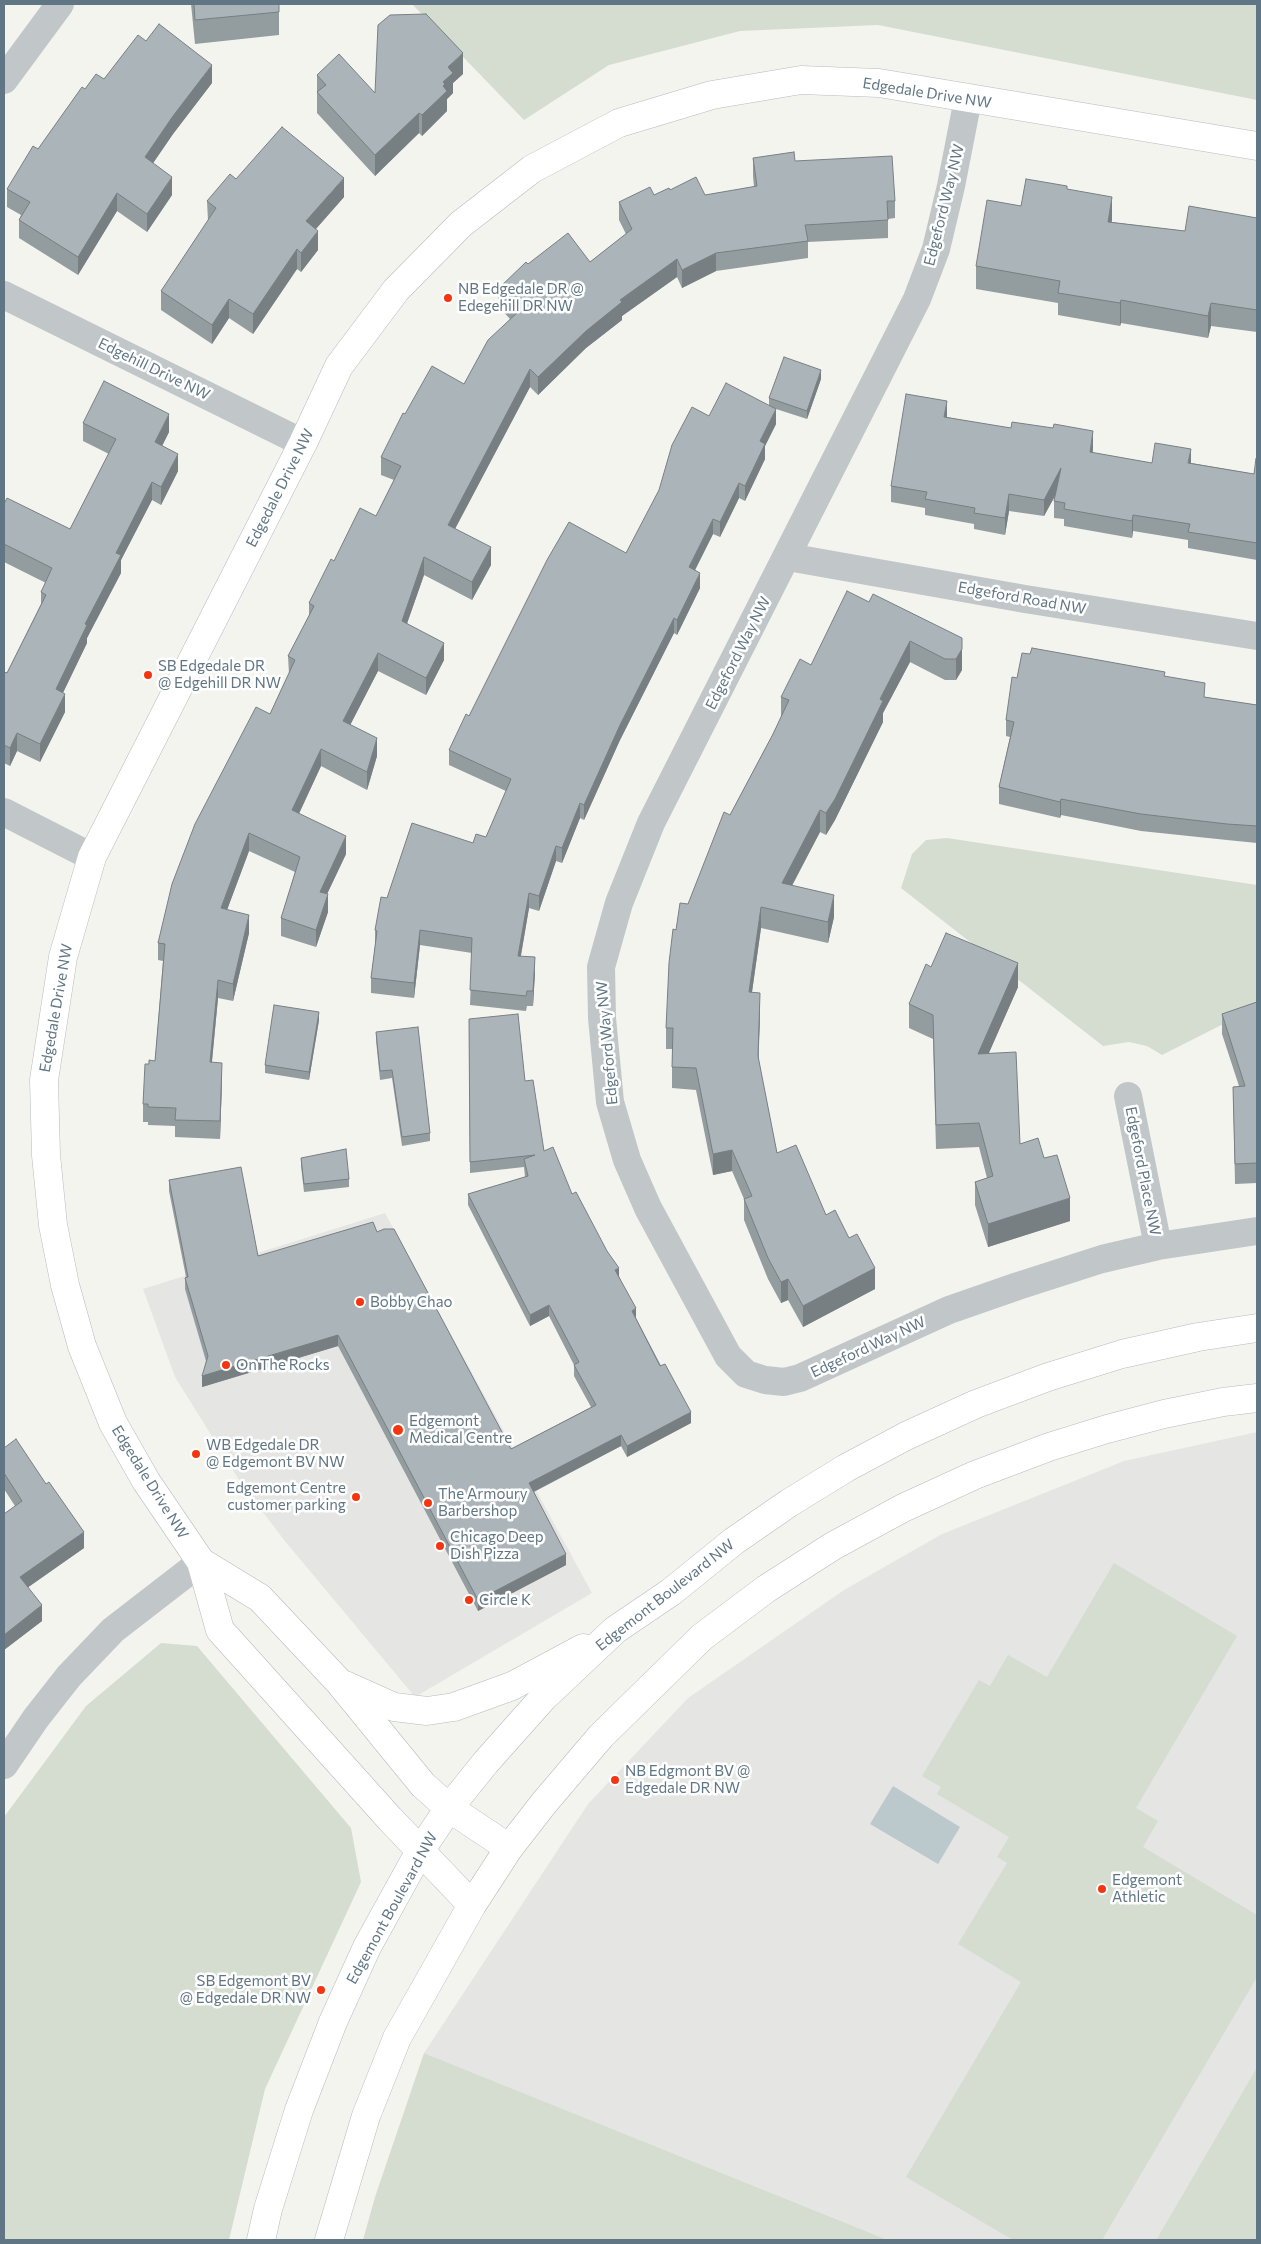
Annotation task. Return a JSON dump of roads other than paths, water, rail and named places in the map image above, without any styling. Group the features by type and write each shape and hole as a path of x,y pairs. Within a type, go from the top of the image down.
{"street":[{"path":"4,80 60,4"},
{"name":"Edgedale Drive NW","path":"472,1905 420,1851 220,1630 201,1562 146,1481 113,1423 82,1346 65,1285 53,1225 46,1155 44,1080 63,957 92,857 303,443 339,366 396,290 461,224 532,169 619,123 712,95 801,80 879,82 968,99 1257,146"},
{"name":"Edgeford Way NW","path":"968,99 952,186 936,248 917,299 788,557 651,823 619,903 601,967 602,1018 610,1102 627,1160 648,1208 728,1356 746,1374 765,1380 784,1382 800,1378 949,1310 1093,1262 1158,1246 1257,1231"},
{"name":"Edgehill Drive NW","path":"4,295 303,443"},
{"name":"Edgeford Road NW","path":"788,557 1025,599 1257,636"},
{"path":"4,812 92,857"},
{"name":"Edgeford Place NW","path":"1128,1096 1158,1246"},
{"name":"Edgemont Boulevard NW","path":"261,2240 268,2209 298,2110 332,2022 367,1947 420,1851 449,1808 543,1698 615,1630 671,1592 734,1541 789,1503 846,1468 914,1432 976,1404 1048,1377 1113,1357 1198,1337 1257,1328"},
{"path":"329,2240 366,2116 397,2038 472,1905 509,1848 544,1803 601,1736 702,1636 766,1589 833,1546 903,1508 966,1479 1049,1447 1164,1414 1223,1402 1257,1398"},
{"path":"4,1765 36,1718 64,1683 113,1630 201,1562"},
{"name":"Edgedale Drive NW","path":"201,1562 260,1598 338,1682 423,1785 449,1808 509,1848"},
{"path":"338,1682 394,1707 427,1711 454,1707 512,1686 615,1630"}],"place":[{"name":"NB Edgedale DR @ Edegehill DR NW","path":"448,298"},
{"name":"SB Edgedale DR @ Edgehill DR NW","path":"148,675"},
{"name":"Bobby Chao","path":"360,1302"},
{"name":"On The Rocks","path":"226,1365"},
{"name":"Edgemont Medical Centre","path":"398,1430"},
{"name":"WB Edgedale DR @ Edgemont BV NW","path":"196,1454"},
{"name":"Edgemont Centre customer parking","path":"356,1497"},
{"name":"The Armoury Barbershop","path":"428,1503"},
{"name":"Chicago Deep Dish Pizza","path":"440,1546"},
{"name":"Circle K","path":"469,1600"},
{"name":"NB Edgmont BV @ Edgedale DR NW","path":"615,1780"},
{"name":"Edgemont Athletic","path":"1102,1889"},
{"name":"SB Edgemont BV @ Edgedale DR NW","path":"321,1990"}]}
